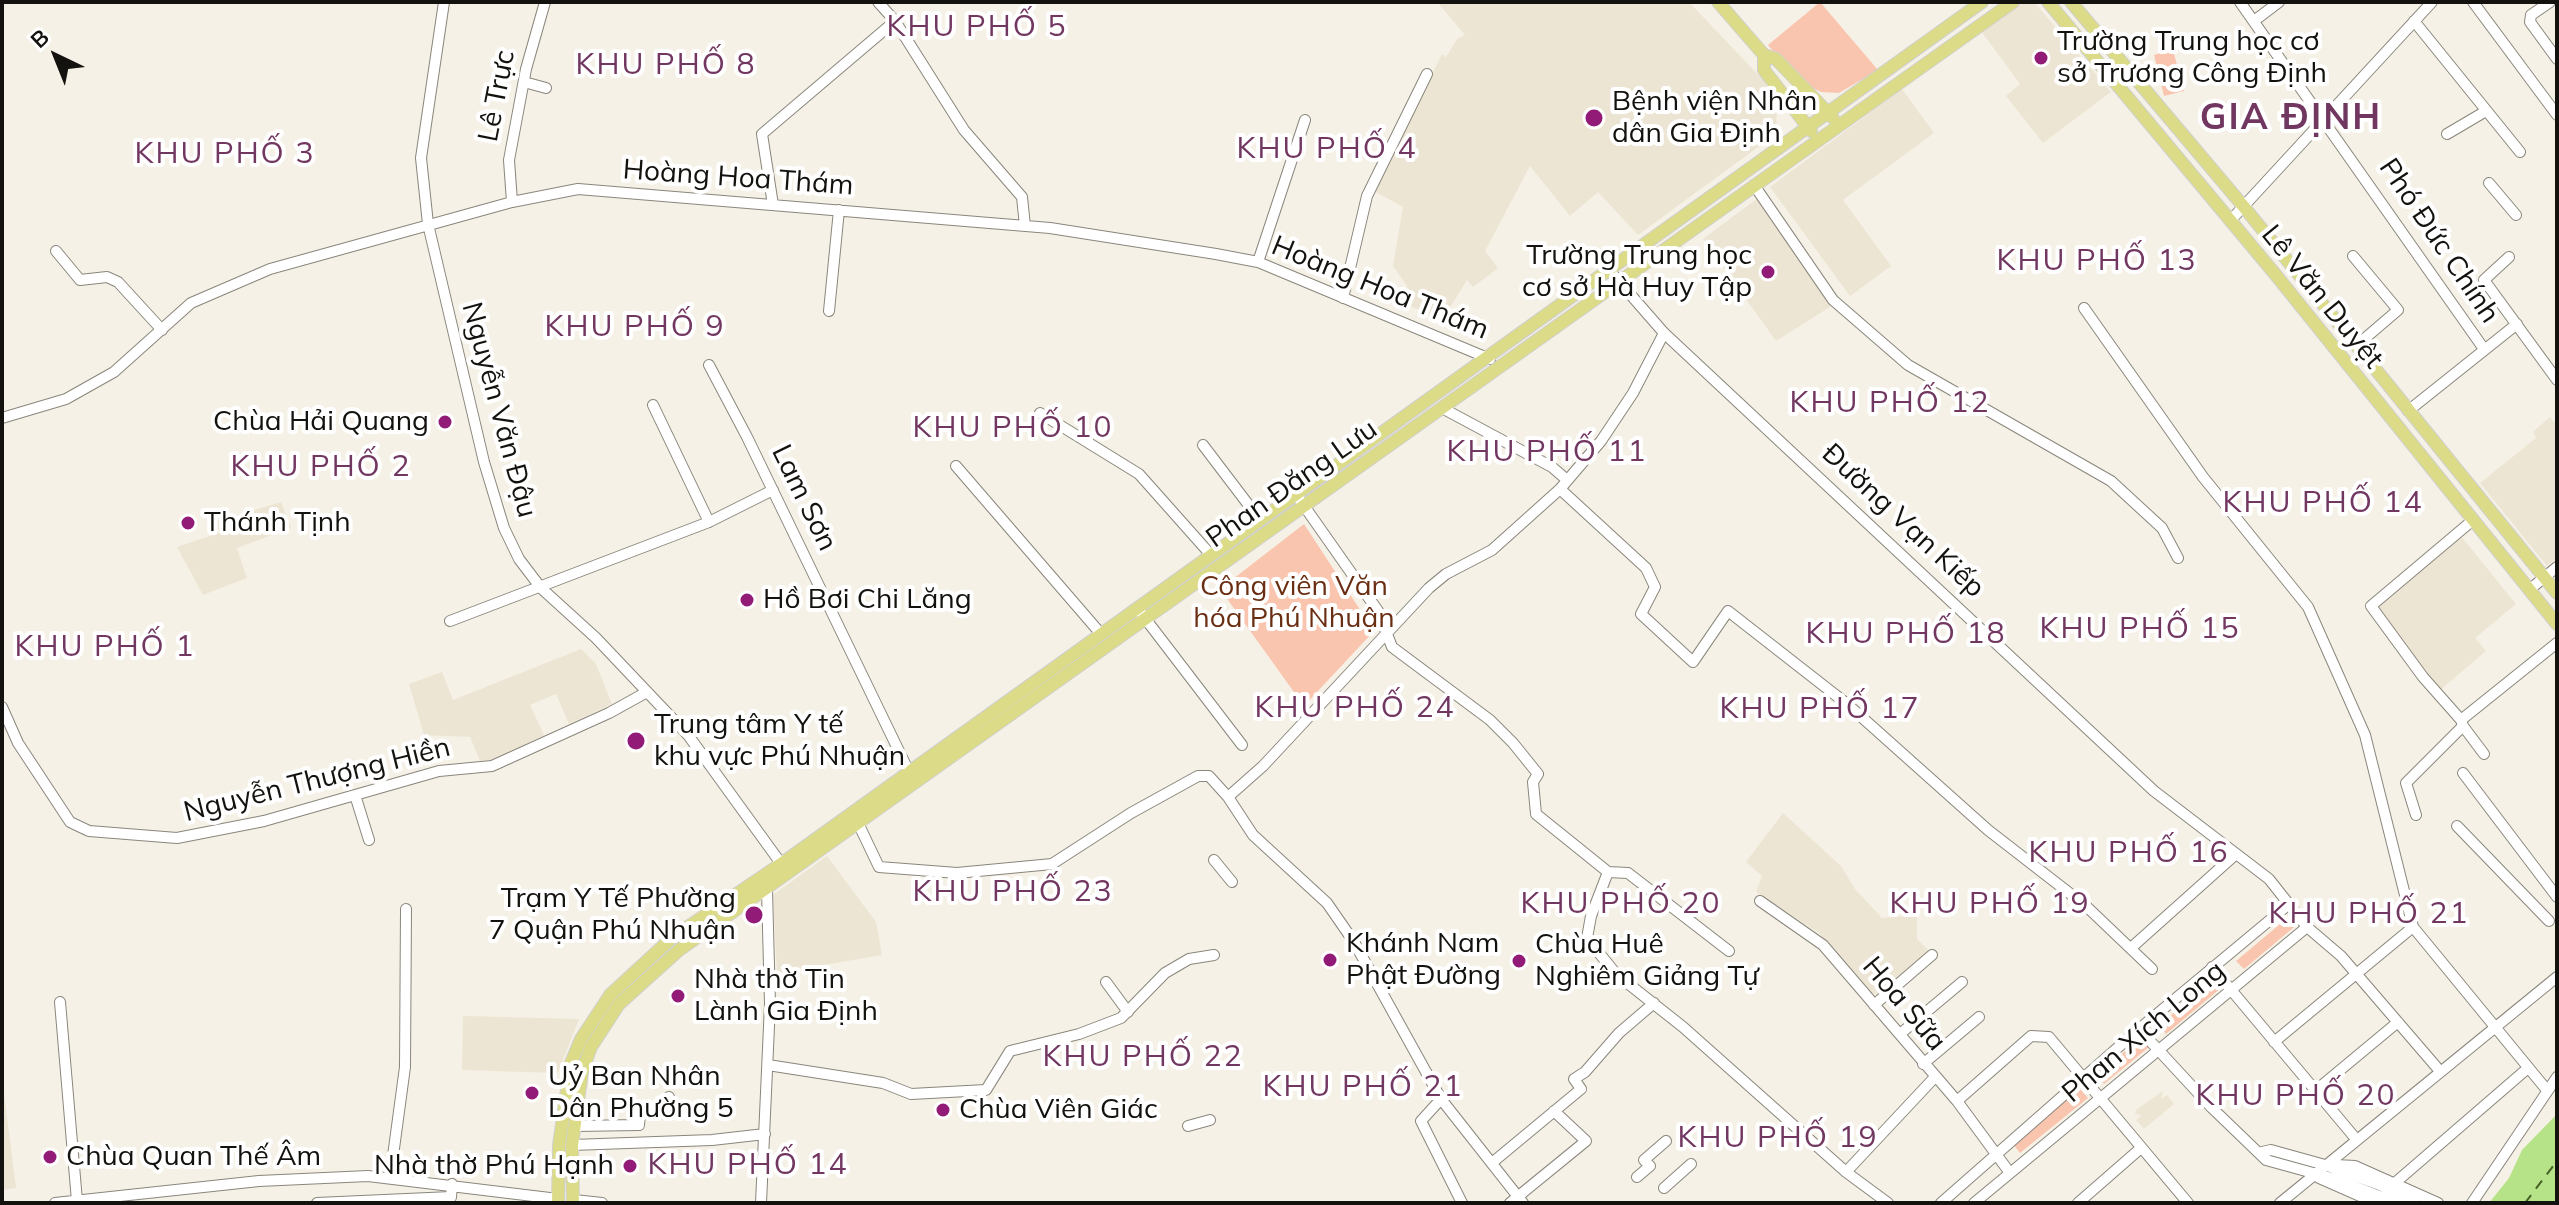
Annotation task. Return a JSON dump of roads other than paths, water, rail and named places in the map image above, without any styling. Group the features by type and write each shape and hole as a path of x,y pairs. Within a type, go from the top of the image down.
{"main road":[{"path":"1718,2 1764,55 1776,59 1840,125"},
{"name":"Phan Đăng Lưu","path":"558,1201 559,1145 571,1063 594,1017 629,975 673,937 759,879 785,869 858,823 912,777 1101,634 1141,613 1211,555 1260,520 1299,499 1442,408 1609,270 1982,2"},
{"name":"Phan Đăng Lưu","path":"574,1202 572,1145 582,1072 591,1047 619,1004 679,950 767,890 785,869 1299,499 1493,363 1618,281 2013,2"},
{"name":"Lê Văn Duyệt","path":"2048,2 2169,146 2557,624"},
{"name":"Lê Văn Duyệt","path":"2071,2 2244,207 2557,593"},
{"path":"1764,55 1764,70 1818,140"},
{"path":"2169,146 2183,134"},
{"path":"1709,199 1717,211"},
{"path":"2500,555 2516,542"},
{"path":"558,1201 574,1202"}],"street":[{"name":"Nguyễn Văn Đậu","path":"444,2 421,158 428,224 494,501 519,559 541,588 596,638 705,756 785,869"},
{"name":"Lê Trực","path":"512,202 509,160 524,82 545,2"},
{"path":"878,2 895,21 964,130 1022,197 1025,226"},
{"name":"Phó Đức Chính","path":"2240,2 2484,349"},
{"path":"2254,21 2279,2"},
{"path":"2230,221 2325,122 2432,2"},
{"path":"2473,2 2557,115"},
{"path":"2550,2 2531,15 2530,22 2557,59"},
{"path":"773,205 762,134 895,21"},
{"path":"2414,21 2520,152"},
{"path":"1343,298 1367,196 1427,74"},
{"path":"524,82 546,88"},
{"path":"2447,134 2486,111"},
{"path":"1258,262 1305,120"},
{"path":"2489,183 2516,215"},
{"path":"1754,185 1833,300 1908,365 2111,481 2162,528 2178,558"},
{"name":"Hoàng Hoa Thám","path":"2,418 66,399 114,372 191,303 270,269 512,202 578,189 1025,226 1258,262 1493,363"},
{"path":"829,311 839,210"},
{"path":"56,251 80,280 107,277 118,282 162,330"},
{"path":"2353,256 2398,310 2356,346"},
{"name":"Phó Đức Chính","path":"2509,257 2484,280 2557,380"},
{"name":"Đường Vạn Kiếp","path":"1609,270 1664,333 2154,791 2269,879 2307,927 2355,973 2439,1070"},
{"path":"2084,308 2203,477 2308,607 2324,650 2348,692 2365,735 2413,927 2546,1089"},
{"path":"2408,411 2517,324"},
{"path":"1228,797 1271,757 1438,581 1492,550 1563,485 1601,441 1633,393 1664,333"},
{"name":"Lam Sơn","path":"709,365 912,777"},
{"path":"653,405 709,522"},
{"path":"1442,408 1552,467 1563,485 1646,568 1655,587 1641,614 1693,662 1728,611 1847,704 1988,830 2132,947 2152,969"},
{"path":"1040,413 1139,474 1211,555"},
{"path":"1203,445 1260,520"},
{"path":"956,466 1101,634"},
{"path":"450,621 709,522 773,490"},
{"path":"1299,499 1378,611 1384,635 1392,647 1490,720 1538,774 1533,782 1536,814 1608,872 1628,873 1729,951"},
{"path":"2473,520 2371,606 2484,754"},
{"path":"2529,590 2557,567"},
{"path":"1141,613 1242,745"},
{"path":"2416,815 2406,783 2462,723 2557,643"},
{"name":"Nguyễn Thượng Hiền","path":"2,707 18,743 70,822 89,831 177,838 216,833 439,771 492,766 609,713 647,692"},
{"path":"2463,773 2557,897"},
{"path":"858,823 879,867 957,873 1052,864 1131,813 1198,776 1209,776 1228,797 1253,835 1330,907 1354,942 1441,1099 1493,1162 1517,1201 1586,1141 1554,1111"},
{"path":"355,795 369,840"},
{"path":"2457,826 2549,921"},
{"path":"2132,947 2236,854"},
{"path":"1214,860 1232,882"},
{"path":"1608,872 1591,916 1587,938 1616,974 1654,1003 1846,1172 1888,1203"},
{"path":"759,879 767,890 768,1065 761,1203"},
{"name":"Hoa Sữa","path":"1760,901 1823,945 1957,1101 1996,1154"},
{"name":"Phan Xích Long","path":"1941,1203 2139,1029 2288,905"},
{"path":"390,1178 405,1067 406,909"},
{"name":"Phan Xích Long","path":"1974,1203 2307,927"},
{"path":"2274,1042 2413,927"},
{"path":"768,1065 883,1083 911,1094 986,1090 1010,1051 1079,1034 1121,1018 1165,973 1189,959 1214,955"},
{"path":"1874,1005 1932,955"},
{"path":"2212,967 2356,1139"},
{"path":"2280,1203 2439,1070 2557,977"},
{"path":"1106,982 1128,1012"},
{"path":"1900,1034 1962,982"},
{"path":"60,1002 77,1201"},
{"path":"1493,1162 1581,1089 1574,1079 1585,1072 1619,1033 1654,1003"},
{"path":"1923,1064 1979,1017"},
{"path":"2315,1091 2398,1022"},
{"path":"2139,1029 2158,1053 2212,1108 2262,1152 2266,1160 2315,1174 2337,1174 2416,1203"},
{"path":"1957,1101 2031,1036 2049,1037 2182,1201"},
{"path":"2396,1182 2528,1068"},
{"path":"1846,1172 1935,1077"},
{"path":"2472,1203 2489,1182 2546,1089 2557,1077"},
{"path":"575,1126 639,1125 640,1114 671,1113 669,1097"},
{"path":"1441,1099 1421,1121 1462,1203"},
{"path":"1188,1126 1210,1120"},
{"path":"572,1145 712,1140 765,1134"},
{"path":"1637,1177 1650,1166 1644,1160 1666,1141"},
{"path":"2078,1203 2141,1148"},
{"path":"2262,1152 2271,1150 2325,1165 2355,1166 2438,1203"},
{"path":"1996,1154 2010,1173"},
{"path":"1664,1188 1691,1164"},
{"path":"2325,1165 2397,1203"},
{"path":"2315,1174 2330,1185 2376,1203"},
{"path":"55,1203 259,1181 372,1177 452,1184 558,1201"},
{"path":"370,1199 372,1177"},
{"path":"407,1198 409,1179"},
{"path":"317,1203 451,1197 452,1184"},
{"path":"574,1202 602,1203"}],"place":[{"name":"Trường Trung học cơ sở Trương Công Định","path":"2041,58"},
{"name":"Bệnh viện Nhân dân Gia Định","path":"1594,118"},
{"name":"Trường Trung học cơ sở Hà Huy Tập","path":"1768,272"},
{"name":"Chùa Hải Quang","path":"445,422"},
{"name":"Thánh Tịnh","path":"188,523"},
{"name":"Hồ Bơi Chi Lăng","path":"747,600"},
{"name":"Trung tâm Y tế khu vực Phú Nhuận","path":"636,741"},
{"name":"Trạm Y Tế Phường 7 Quận Phú Nhuận","path":"754,915"},
{"name":"Khánh Nam Phật Đường","path":"1330,960"},
{"name":"Chùa Huê Nghiêm Giảng Tự","path":"1519,961"},
{"name":"Nhà thờ Tin Lành Gia Định","path":"678,996"},
{"name":"Uỷ Ban Nhân Dân Phường 5","path":"532,1093"},
{"name":"Chùa Viên Giác","path":"943,1110"},
{"name":"Chùa Quan Thế Âm","path":"50,1157"},
{"name":"Nhà thờ Phú Hạnh","path":"630,1166"}],"district":[{"name":"KHU PHỐ 5","path":"977,27"},
{"name":"KHU PHỐ 8","path":"666,65"},
{"name":"GIA ĐỊNH","path":"2291,118"},
{"name":"KHU PHỐ 4","path":"1327,149"},
{"name":"KHU PHỐ 3","path":"225,154"},
{"name":"KHU PHỐ 13","path":"2097,261"},
{"name":"KHU PHỐ 9","path":"635,327"},
{"name":"KHU PHỐ 12","path":"1890,403"},
{"name":"KHU PHỐ 10","path":"1013,428"},
{"name":"KHU PHỐ 11","path":"1547,452"},
{"name":"KHU PHỐ 2","path":"321,467"},
{"name":"KHU PHỐ 14","path":"2323,503"},
{"name":"KHU PHỐ 15","path":"2140,629"},
{"name":"KHU PHỐ 18","path":"1906,634"},
{"name":"KHU PHỐ 1","path":"105,647"},
{"name":"KHU PHỐ 24","path":"1355,708"},
{"name":"KHU PHỐ 17","path":"1820,709"},
{"name":"KHU PHỐ 16","path":"2129,853"},
{"name":"KHU PHỐ 23","path":"1013,892"},
{"name":"KHU PHỐ 20","path":"1621,904"},
{"name":"KHU PHỐ 19","path":"1990,904"},
{"name":"KHU PHỐ 21","path":"2369,914"},
{"name":"KHU PHỐ 22","path":"1143,1057"},
{"name":"KHU PHỐ 21","path":"1363,1087"},
{"name":"KHU PHỐ 20","path":"2296,1096"},
{"name":"KHU PHỐ 19","path":"1778,1138"},
{"name":"KHU PHỐ 14","path":"748,1165"}],"park label":[{"name":"Công viên Văn hóa Phú Nhuận","path":"1294,603"}]}
